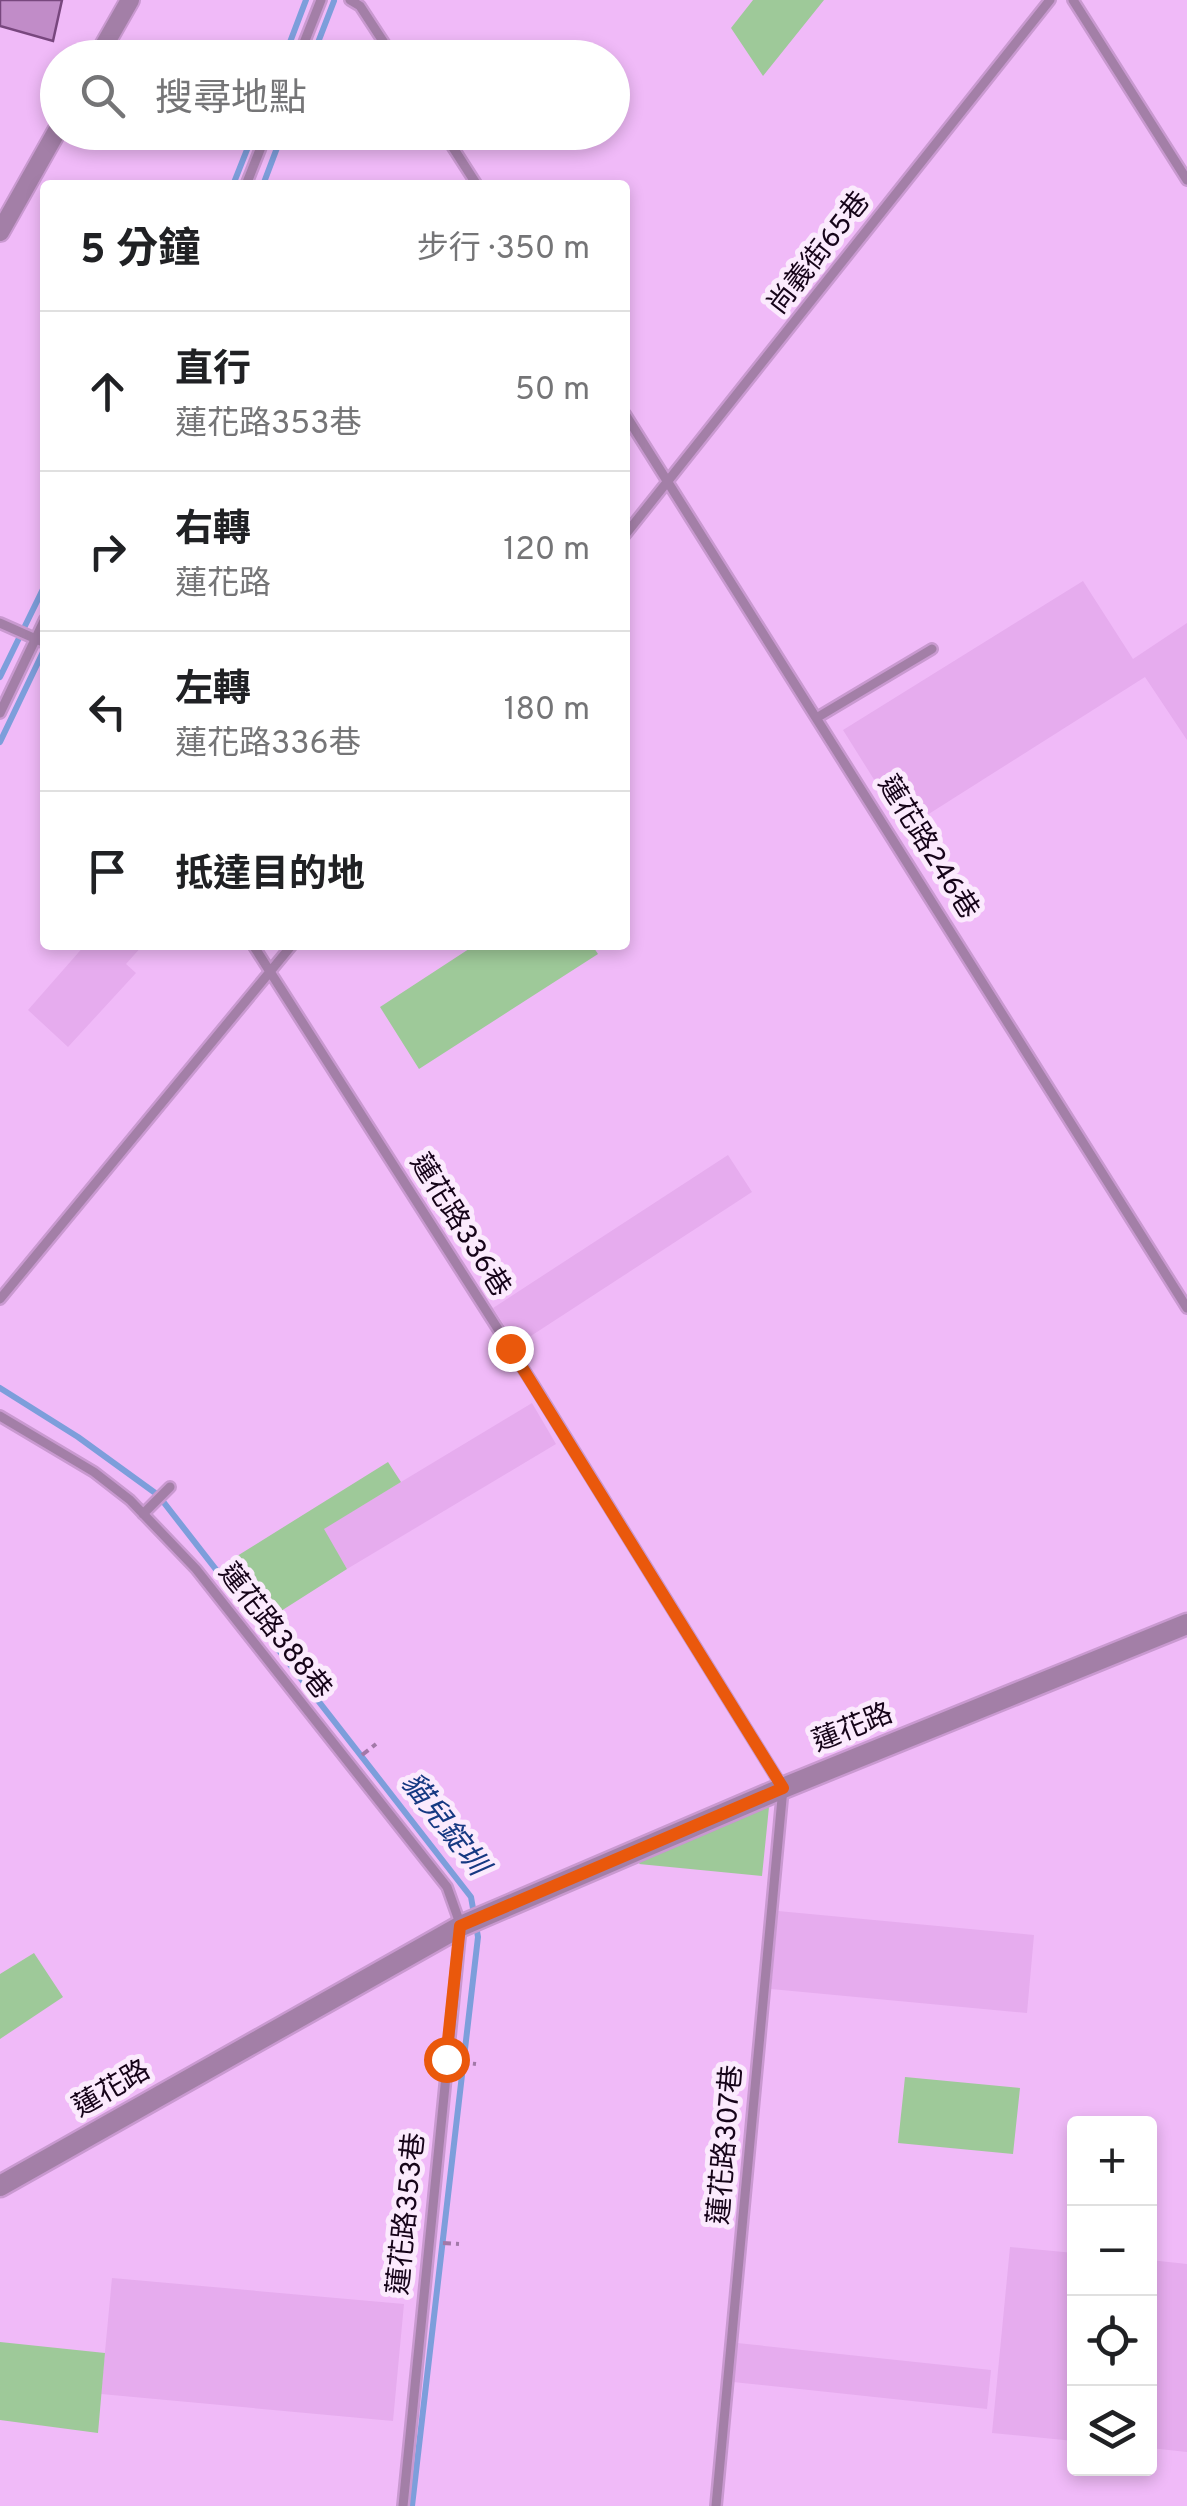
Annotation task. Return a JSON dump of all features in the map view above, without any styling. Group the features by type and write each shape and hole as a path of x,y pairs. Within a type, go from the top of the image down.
{"street":[{"path":"108,40 130,0"},
{"path":"0,232 46,150"},
{"name":"蓮花路","path":"0,2186 460,1926 783,1788 1187,1624"}],"lane":[{"path":"305,40 321,0"},
{"path":"350,0 360,6 382,40"},
{"name":"尚義街65巷","path":"630,528 1050,0"},
{"path":"1073,0 1187,180"},
{"path":"248,180 260,150"},
{"path":"454,150 473,180"},
{"name":"蓮花路246巷","path":"630,422 1187,1308"},
{"path":"0,713 40,640 4,625"},
{"path":"818,717 932,649"},
{"name":"蓮花路336巷","path":"256,950 526,1372 783,1788"},
{"path":"0,1299 288,950"},
{"name":"蓮花路388巷","path":"0,1416 94,1472 143,1514 196,1569 447,1887 460,1926"},
{"path":"143,1514 170,1487"},
{"name":"蓮花路307巷","path":"716,2506 783,1788"},
{"name":"蓮花路353巷","path":"403,2506 460,1926"}],"path":[{"path":"350,1764 376,1744"}],"shaded area":[{"path":"1083,581 1133,659 1187,623 1187,740 1145,677 905,829 843,730"},
{"path":"81,950 139,950 126,964 136,973 68,1047 28,1010"},
{"path":"728,1155 752,1192 517,1345 493,1308"},
{"path":"532,1403 556,1444 347,1569 323,1529"},
{"path":"778,1911 1034,1935 1027,2013 771,1989"},
{"path":"1010,2247 1067,2252 1067,2440 992,2433"},
{"path":"1157,2261 1187,2264 1187,2452 1157,2449"},
{"path":"112,2278 404,2304 393,2421 101,2394"},
{"path":"737,2343 991,2370 987,2409 733,2382"}],"green space":[{"path":"753,0 824,0 763,76 731,28"},
{"path":"467,950 595,950 598,954 419,1069 380,1007"},
{"path":"388,1462 401,1482 324,1529 347,1569 270,1618 229,1561"},
{"path":"769,1807 762,1876 639,1864 644,1857"},
{"path":"34,1953 63,1997 0,2039 0,1974"},
{"path":"905,2077 1020,2088 1013,2154 898,2143"},
{"path":"0,2342 105,2353 98,2433 0,2420"}],"building":[{"path":"0,0 62,0 53,40 0,26"}],"waterway":[{"name":"貓兒錠圳","path":"291,40 306,0"},
{"path":"319,40 334,1"},
{"name":"貓兒錠圳","path":"235,180 247,150"},
{"path":"265,180 276,150"},
{"name":"貓兒錠圳","path":"0,677 40,595"},
{"path":"0,742 40,658"},
{"name":"貓兒錠圳","path":"0,1388 78,1437 158,1495 471,1897 478,1937 412,2506"}],"route":[{"path":"446,2059 460,1926 783,1788 510,1348"}]}
